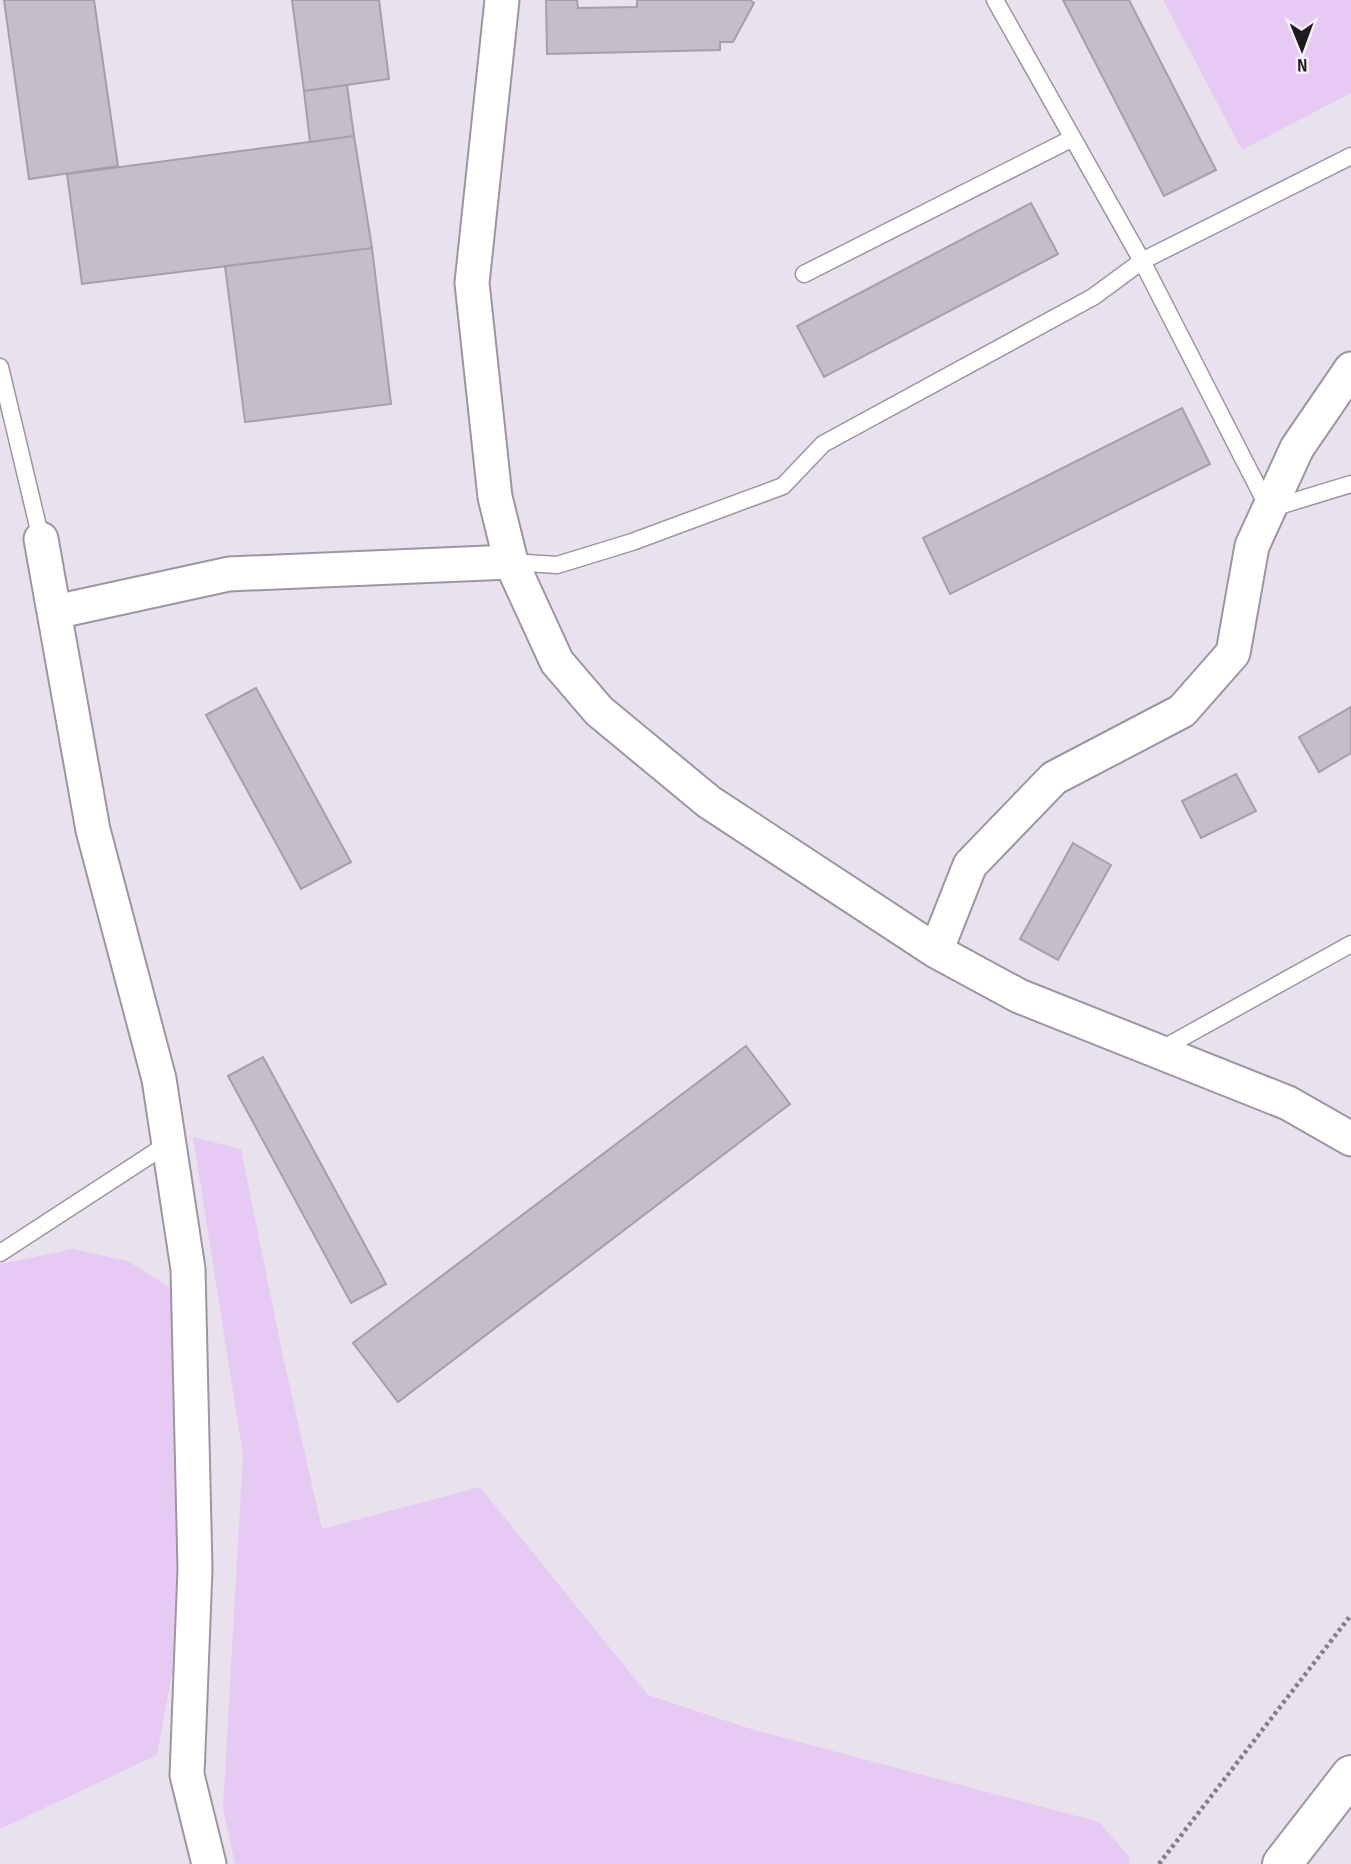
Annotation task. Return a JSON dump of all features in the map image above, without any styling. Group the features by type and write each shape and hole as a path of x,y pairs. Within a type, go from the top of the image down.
{"street":[{"path":"502,0 472,283 495,497 512,562 556,662 599,711 709,802 936,951 1019,996 1288,1103 1351,1139"},
{"path":"936,951 971,865 1055,778 1182,711 1233,653 1252,546 1297,448 1351,369"},
{"path":"41,538 93,831 159,1079 188,1269 195,1569 187,1775 209,1864"},
{"path":"55,612 229,574 512,562"},
{"path":"1282,1864 1351,1775"}],"lane":[{"path":"995,0 1142,261 1269,509 1351,484"},
{"path":"804,274 1073,138"},
{"path":"512,562 557,565 632,542 783,486 823,444 1093,297 1142,261 1351,156"},
{"path":"0,367 41,538"},
{"path":"1158,1051 1351,944"},
{"path":"0,1253 169,1143"}],"path":[{"path":"1159,1864 1351,1615"}],"shaded area":[{"path":"1163,0 1351,0 1351,93 1242,150"},
{"path":"193,1137 241,1149 282,1352 322,1529 480,1487 648,1695 751,1729 1099,1822 1130,1858 1128,1864 235,1864 223,1808 243,1455"},
{"path":"73,1249 128,1261 172,1289 180,1631 157,1755 0,1829 0,1264"}],"building":[{"path":"4,0 94,0 118,166 29,179"},
{"path":"292,0 379,0 389,79 304,91"},
{"path":"546,0 577,0 578,8 637,7 637,0 750,0 754,3 733,42 720,42 720,50 547,54"},
{"path":"1063,0 1129,0 1216,170 1164,196"},
{"path":"347,85 354,136 310,142 304,91"},
{"path":"354,136 372,248 82,284 67,174"},
{"path":"1031,203 1058,254 824,377 797,326"},
{"path":"372,248 391,404 245,422 225,266"},
{"path":"1182,408 1210,464 950,594 923,538"},
{"path":"256,688 351,862 301,889 206,715"},
{"path":"1351,707 1351,753 1319,772 1299,737"},
{"path":"1236,774 1256,811 1201,838 1182,801"},
{"path":"1073,843 1111,865 1058,960 1020,939"},
{"path":"746,1046 790,1104 398,1402 353,1343"},
{"path":"263,1057 386,1284 351,1303 228,1076"}]}
